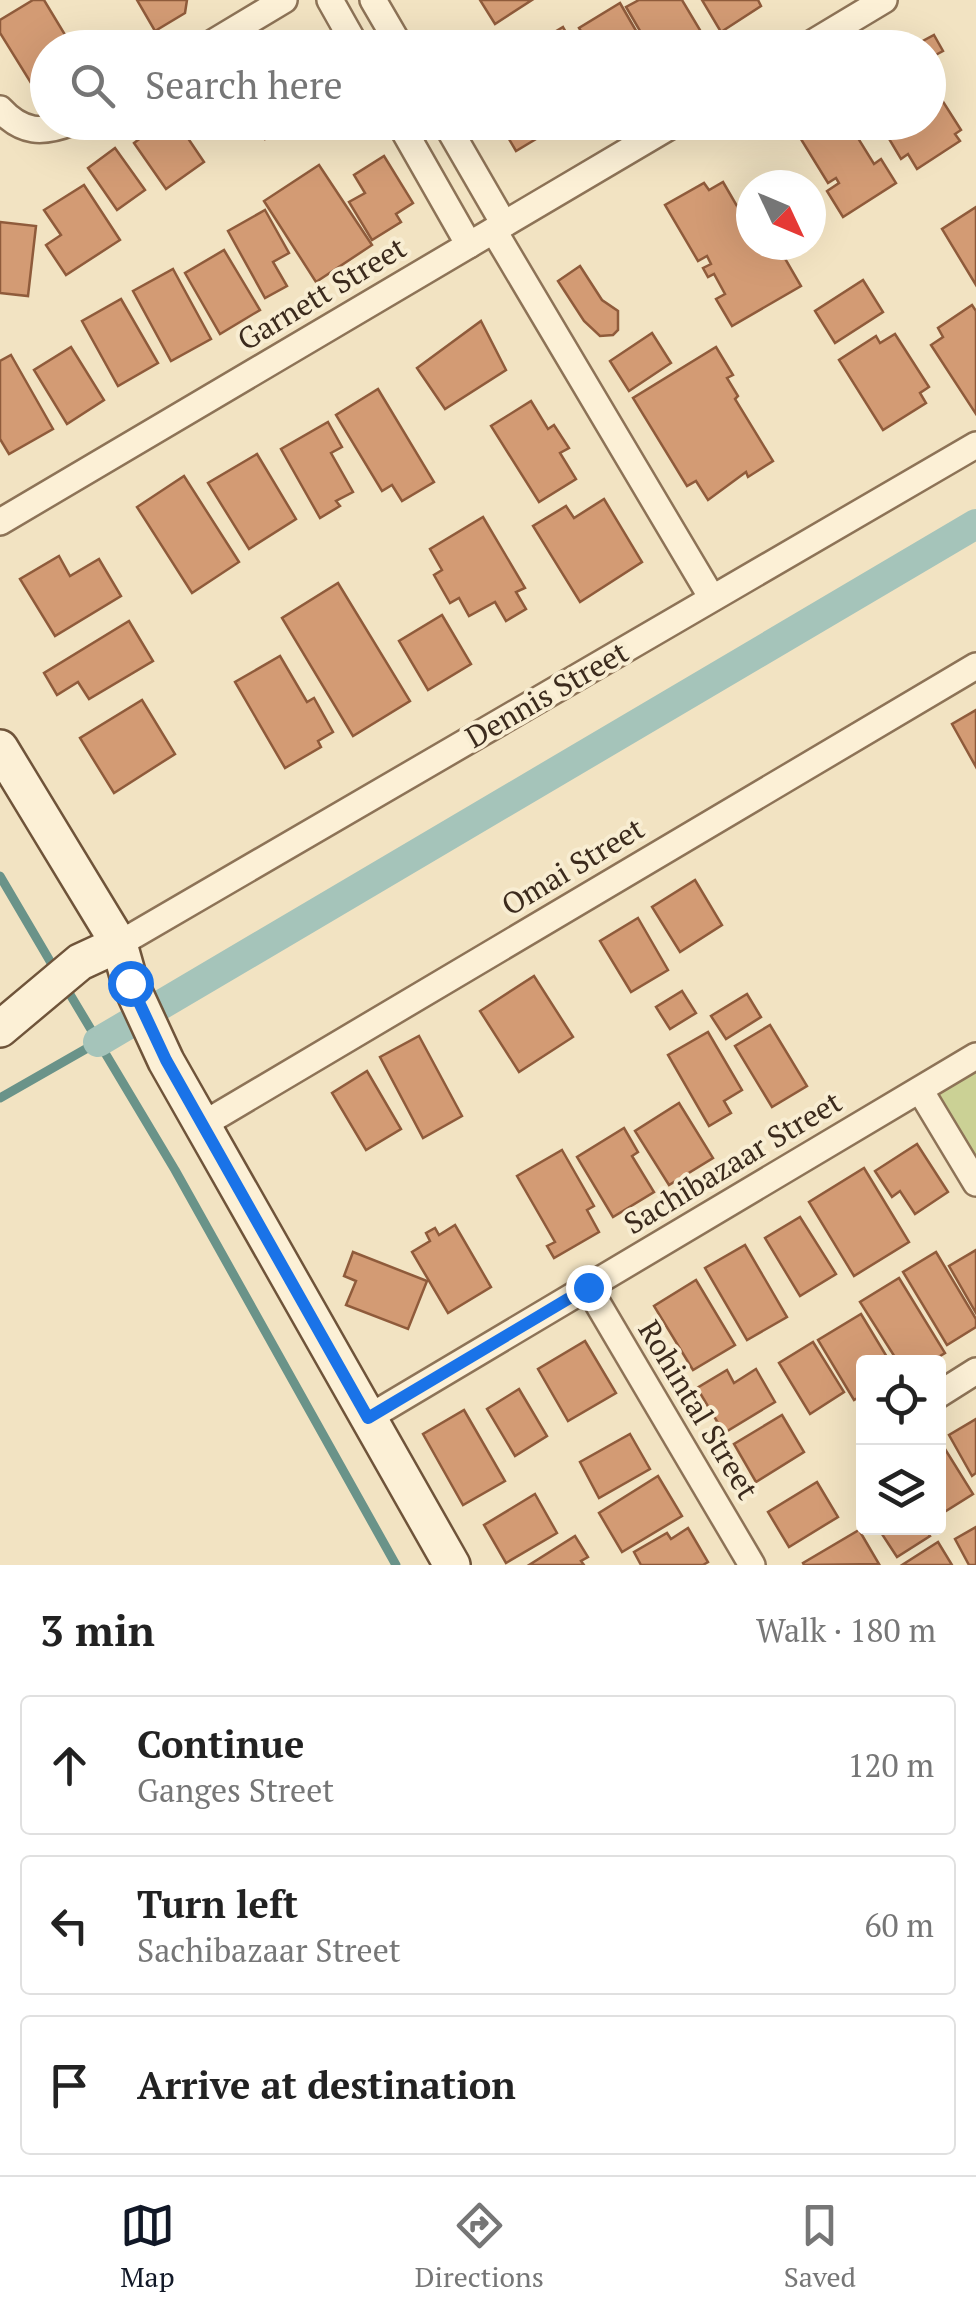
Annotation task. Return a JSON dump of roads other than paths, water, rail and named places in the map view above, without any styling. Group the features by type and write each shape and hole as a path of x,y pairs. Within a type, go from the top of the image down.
{"street":[{"path":"234,30 284,0"},
{"path":"330,0 346,30"},
{"path":"373,0 390,30"},
{"path":"834,30 884,0"},
{"path":"0,109 30,130"},
{"path":"409,140 469,245"},
{"path":"454,140 499,228 712,598"},
{"name":"Garnett Street","path":"0,522 647,140"},
{"name":"Dennis Street","path":"118,944 976,445"},
{"name":"Omai Street","path":"202,1125 976,666"},
{"path":"0,748 118,944 130,983 166,1060 452,1565"},
{"path":"0,1029 80,962 118,944"},
{"name":"Sachibazaar Street","path":"368,1418 976,1056"},
{"path":"920,1090 976,1183"},
{"name":"Rohintal Street","path":"588,1287 752,1565"},
{"path":"946,1390 976,1372"}],"waterway":[{"path":"98,1042 976,524"},
{"path":"0,876 57,973"},
{"path":"65,986 175,1170 396,1565"},
{"path":"0,1098 98,1042"}]}
